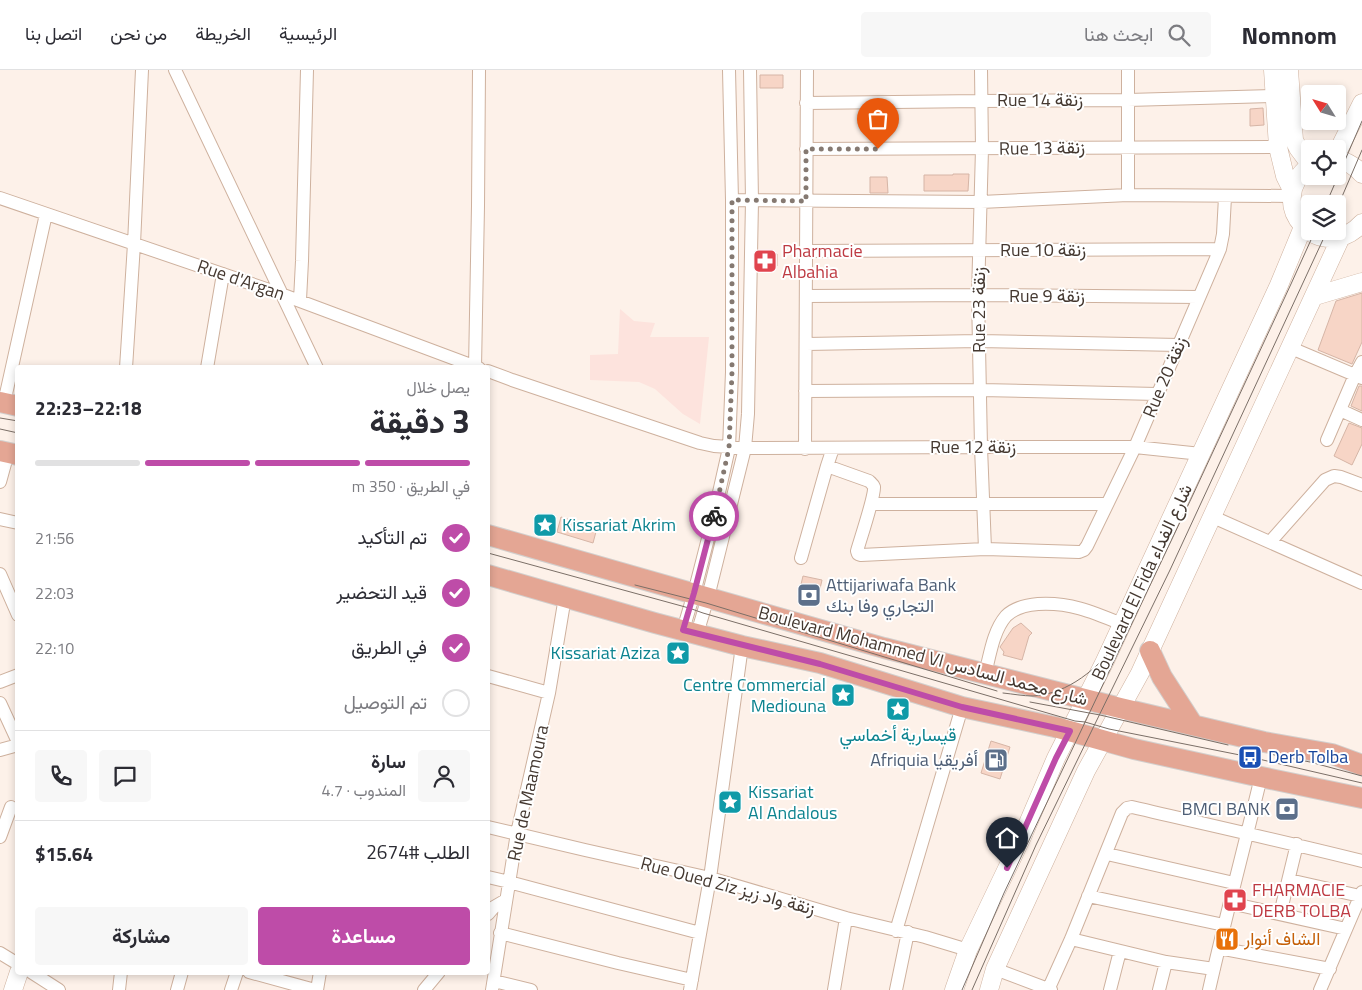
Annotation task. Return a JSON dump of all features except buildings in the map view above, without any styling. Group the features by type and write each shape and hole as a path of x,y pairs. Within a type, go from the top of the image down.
{"main road":[{"path":"1273,70 1278,147 1285,176 1292,193"},
{"path":"1289,70 1294,140 1301,152"},
{"path":"1344,140 1362,103"},
{"path":"1346,162 1355,166 1362,174"},
{"path":"1301,173 1296,180 1292,193 1292,207 1301,224"},
{"path":"1350,238 1362,223"},
{"name":"Boulevard El Fida شارع الفداء","path":"954,990 968,950 1023,834 1056,758 1122,624 1280,285 1301,232"},
{"name":"Boulevard El Fida شارع الفداء","path":"988,990 995,969 1086,772 1150,651 1315,296 1350,238"},
{"path":"1315,296 1362,282"},
{"name":"Boulevard Mohammed VI شارع محمد السادس","path":"490,536 884,648 1120,708 1264,742 1332,754 1362,765"},
{"name":"Boulevard Mohammed VI شارع محمد السادس","path":"490,576 742,646 820,664 962,707 1070,731 1102,741 1362,798"},
{"path":"1150,651 1162,677 1193,725"},
{"path":"13,990 18,975"}],"street":[{"path":"126,365 142,70"},
{"path":"175,70 316,365"},
{"path":"300,300 307,70"},
{"path":"476,365 479,70"},
{"path":"701,595 713,519 729,448 732,372 732,200 729,70"},
{"path":"690,632 727,523 745,448 748,414 752,201 750,70"},
{"path":"805,449 807,70"},
{"name":"Rue 23 زنقة","path":"981,70 982,149 978,296 982,505 985,549"},
{"path":"1128,70 1128,196"},
{"name":"Rue 14 زنقة","path":"806,103 1128,100 1274,96"},
{"path":"730,106 750,107"},
{"name":"Rue 13 زنقة","path":"806,149 1278,147"},
{"path":"732,200 981,202 1128,196 1225,197 1292,193"},
{"name":"Rue 20 زنقة","path":"985,549 1079,552 1087,546 1135,447 1220,250 1224,234 1225,197"},
{"name":"Rue d'Argan","path":"0,198 300,300 471,365"},
{"path":"7,404 46,214"},
{"path":"731,246 751,246"},
{"name":"Rue 10 زنقة","path":"806,251 1220,250"},
{"path":"208,365 223,274"},
{"name":"Rue 9 زنقة","path":"806,296 1199,297"},
{"path":"806,344 979,341 1179,344"},
{"path":"1291,348 1358,377"},
{"path":"1327,440 1340,410 1358,377 1362,362"},
{"path":"490,372 700,443 729,448 745,448"},
{"path":"806,391 980,390 1157,394"},
{"path":"1340,410 1362,420"},
{"name":"Rue 12 زنقة","path":"745,448 1135,447 1201,454"},
{"path":"801,558 833,448"},
{"path":"0,482 8,453"},
{"path":"827,466 868,481 874,488 857,551 861,556 985,549"},
{"path":"1270,542 1325,480 1334,476 1362,485"},
{"path":"871,504 1108,504"},
{"path":"1213,517 1362,584"},
{"path":"0,519 15,522"},
{"path":"713,519 727,523"},
{"path":"0,574 15,608"},
{"name":"Rue de Maamoura","path":"493,986 517,833 549,693 565,597"},
{"path":"985,674 999,627 1007,616 1027,605 1045,603 1067,604 1091,611 1122,624"},
{"path":"500,933 618,962 691,985 710,878 742,646"},
{"path":"0,682 15,676"},
{"path":"490,677 549,693"},
{"path":"0,703 15,736"},
{"path":"896,990 902,931 962,707"},
{"path":"0,750 15,744"},
{"path":"1209,990 1261,777"},
{"path":"0,838 9,807"},
{"path":"995,969 1049,990 1107,854 1122,813 1127,808 1132,807 1297,844 1362,861"},
{"name":"Rue Oued Ziz زنقة واد زيز","path":"490,827 710,878 846,918 902,931 968,950"},
{"path":"1280,914 1297,844"},
{"path":"1107,854 1234,883"},
{"path":"490,877 700,934"},
{"path":"1288,880 1361,894 1320,990"},
{"path":"1088,896 1224,925"},
{"path":"490,912 506,900"},
{"path":"1230,904 1346,929"},
{"path":"834,990 846,918"},
{"path":"1071,939 1166,962 1214,969"},
{"path":"1219,948 1330,969"},
{"path":"1110,990 1120,951"},
{"path":"0,953 15,962"},
{"path":"1158,990 1166,962"},
{"path":"36,975 59,990"},
{"path":"118,990 120,975"},
{"path":"177,990 181,975"},
{"path":"231,990 236,975"},
{"path":"255,975 275,985 316,990 319,975"},
{"path":"424,990 436,975"},
{"path":"493,986 530,990"}],"shaded area":[{"path":"620,309 634,321 655,323 650,337 709,337 700,424 683,414 655,389 639,382 590,380 590,355 618,354"}],"tram line":[{"path":"1330,195 1362,121"},
{"path":"1343,195 1362,150"},
{"path":"962,990 1004,893 1191,499 1311,240"},
{"path":"972,990 1036,845 1170,570 1323,240"},
{"path":"0,418 15,420"},
{"path":"0,429 15,432"},
{"path":"490,554 689,608 1075,721 1250,757 1362,783"},
{"path":"635,585 706,603 997,691"},
{"path":"1003,693 1033,696 1046,694 1070,685 1082,678 1102,661 1118,641"},
{"path":"1030,702 1100,715 1228,745"},
{"path":"1270,754 1310,762 1362,776"}],"way so far":[{"path":"714,516 729,448 732,372 732,200 806,201 806,149 878,149"}],"place":[{"name":"Pharmacie Albahia","path":"765,261"},
{"name":"Kissariat Akrim","path":"545,525"},
{"name":"Attijariwafa Bank التجاري وفا بنك","path":"809,595"},
{"name":"Kissariat Aziza","path":"678,653"},
{"name":"Centre Commercial Mediouna","path":"843,695"},
{"name":"قيسارية أخماسي","path":"898,709"},
{"name":"Derb Tolba","path":"1250,757"},
{"name":"Afriquia أفريقيا","path":"996,760"},
{"name":"Kissariat Al Andalous","path":"730,802"},
{"name":"BMCI BANK","path":"1287,809"},
{"name":"FHARMACIE DERB TOLBA","path":"1235,900"},
{"name":"الشاف أنوار","path":"1227,939"}],"route":[{"path":"714,516 683,630 820,664 962,707 1070,731 1007,868"}]}
